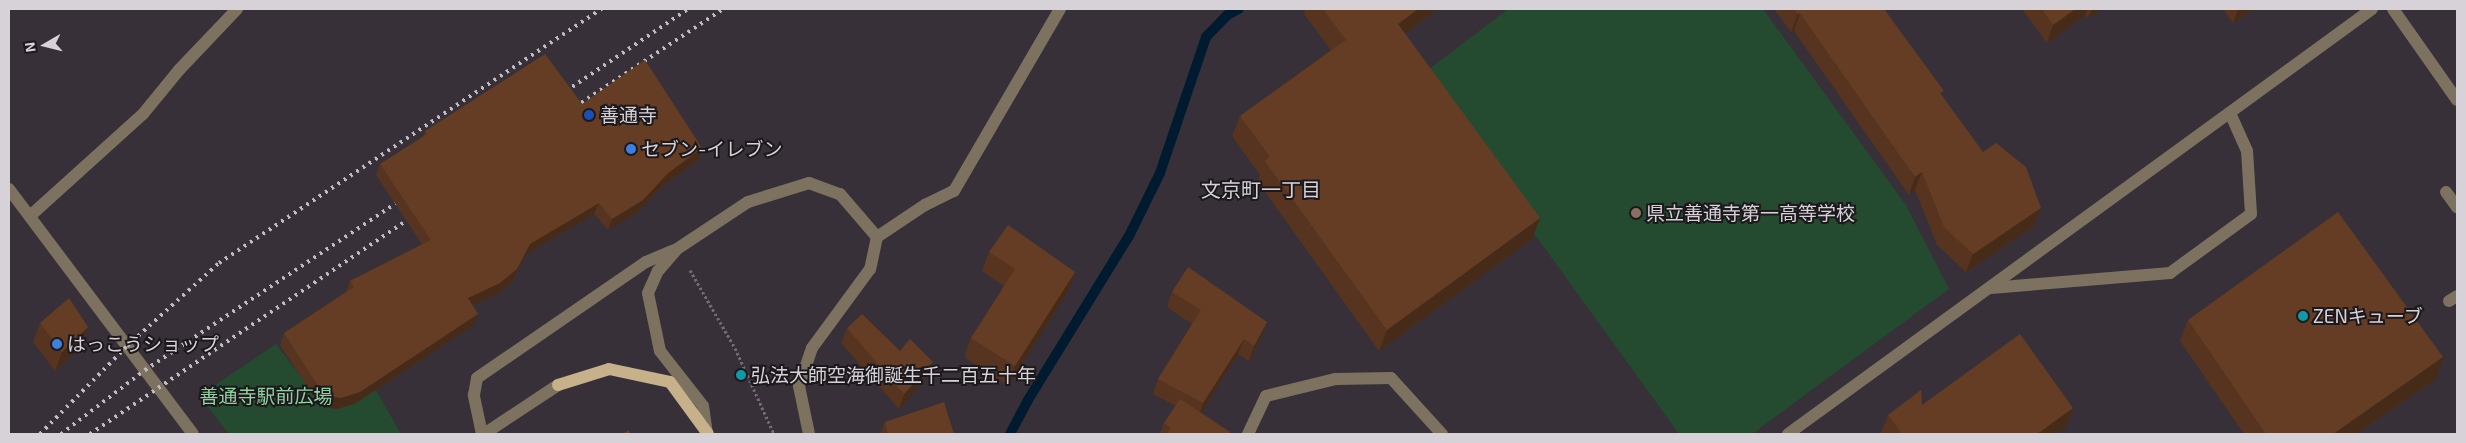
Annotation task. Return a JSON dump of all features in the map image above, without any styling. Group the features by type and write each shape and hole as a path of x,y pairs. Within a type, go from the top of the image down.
{"main road":[{"path":"558,385 609,369 670,382 707,434"}],"street":[{"path":"30,216 143,114 179,70 237,9"},
{"path":"809,434 799,386 812,348 870,269 877,237 925,205 954,191 1060,9"},
{"path":"1788,434 2372,9"},
{"path":"2393,9 2457,100"},
{"path":"1989,288 2170,273 2251,214 2247,151 2230,113"},
{"path":"558,385 483,434 474,395 477,378 646,262 677,249 748,202 810,183 840,194 877,237"},
{"path":"9,188 14,204 30,216 193,434"},
{"path":"2446,192 2457,207"},
{"path":"677,249 658,271 648,293 648,305 660,351 704,406 707,434"},
{"path":"1248,434 1266,396 1336,379 1391,378 1442,434"}],"path":[{"path":"689,269 735,348 774,434"}],"green space":[{"path":"1508,9 1763,9 1906,205 1949,289 1752,434 1679,434 1420,76"},
{"name":"善通寺駅前広場","path":"276,344 324,407 337,409 356,403 376,390 401,434 229,434 199,396"}],"building":[{"path":"1323,9 1418,9 1398,24 1540,218 1387,330 1265,161 1270,157 1240,116 1346,40"},
{"path":"1794,9 1884,9 1944,91 1940,93 1983,152 1996,143 2026,167 2041,208 1973,254 1944,227 1922,172 1915,177 1800,13 1798,14"},
{"path":"2042,9 2075,9 2053,25"},
{"path":"545,54 582,104 645,60 702,148 668,173 643,200 612,219 599,203 530,244 517,269 500,283 468,298 478,314 360,392 341,398 328,396 320,389 284,333 354,287 350,281 431,240 380,164 427,134 425,131"},
{"name":"ZENキューブ","path":"2338,212 2443,357 2333,434 2266,434 2188,320"},
{"path":"1008,225 1075,272 1015,366 971,338 1015,269 989,252"},
{"path":"1188,267 1267,322 1254,346 1244,339 1203,403 1158,379 1201,310 1172,292"},
{"path":"69,298 88,327 62,352 40,323"},
{"path":"862,314 900,351 910,339 933,362 904,394 847,328"},
{"path":"2020,334 2073,408 2037,434 1902,434 1888,415 1921,390 1922,405"},
{"path":"1180,399 1230,432 1229,434 1167,434 1171,428 1164,423"},
{"path":"944,402 954,434 888,434 885,422"},
{"path":"628,430 631,434 623,434"}],"waterway":[{"path":"1010,434 1028,400 1129,236 1160,173 1206,37 1227,15 1239,9"}],"railway":[{"path":"40,434 127,346 219,263 602,9"},
{"path":"560,95 688,9"},
{"path":"569,111 723,9"},
{"path":"61,434 145,370 407,196"},
{"path":"90,434 418,213"}],"place":[{"name":"善通寺","path":"589,115"},
{"name":"セブン-イレブン","path":"631,149"},
{"name":"県立善通寺第一高等学校","path":"1636,213"},
{"name":"ZENキューブ","path":"2303,316"},
{"name":"はっこうショップ","path":"57,344"},
{"name":"弘法大師空海御誕生千二百五十年","path":"741,375"}],"district":[{"name":"文京町一丁目","path":"1261,189"}]}
